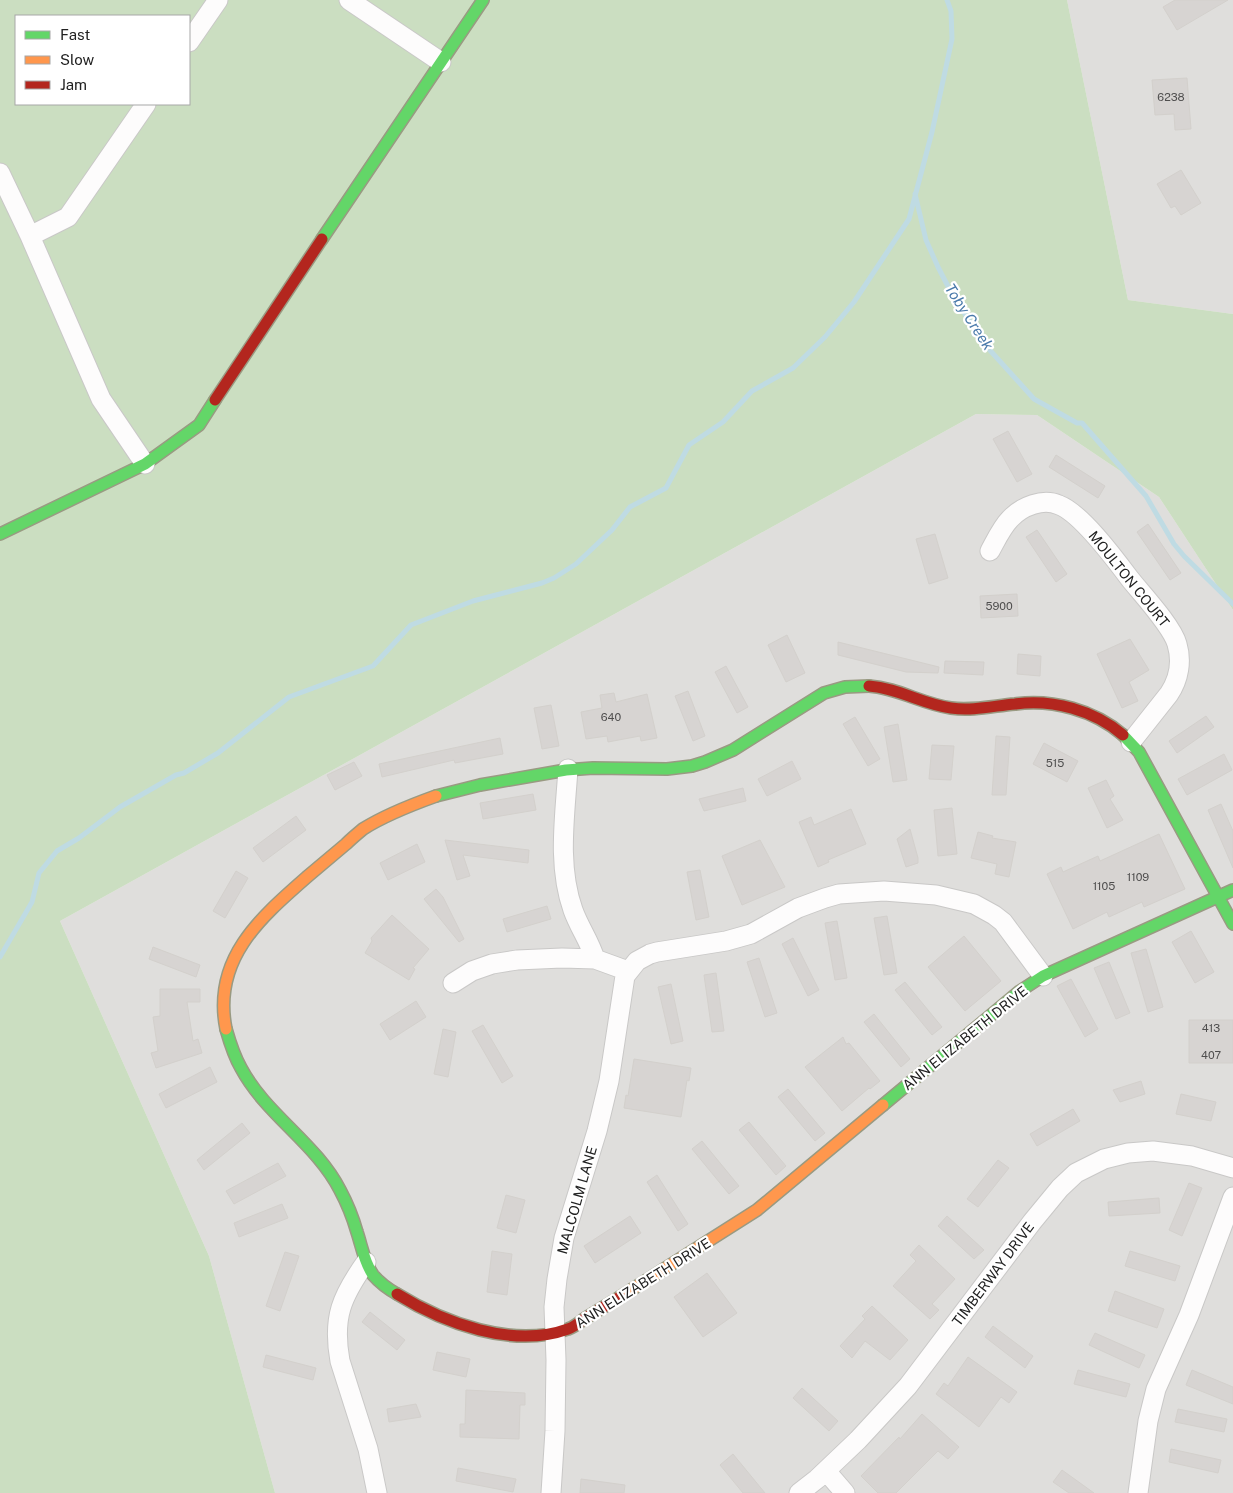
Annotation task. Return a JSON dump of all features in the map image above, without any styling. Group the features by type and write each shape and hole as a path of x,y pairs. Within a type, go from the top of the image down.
{"street":[{"path":"190,41 218,0"},
{"path":"349,0 441,62"},
{"path":"0,534 145,464 199,425 250,346 484,0"},
{"path":"30,236 68,217 145,105"},
{"path":"0,173 30,236 101,399 145,464"},
{"name":"MOULTON COURT","path":"990,551 1006,524 1023,508 1040,503 1060,505 1073,512 1092,532 1168,628 1176,642 1180,657 1179,673 1174,688 1130,742"},
{"name":"ANN ELIZABETH DRIVE","path":"1233,890 1219,896 1134,933 1043,976 1020,991 757,1210 569,1329 537,1336 499,1334 468,1328 449,1321 401,1297 383,1284 371,1272 342,1192 331,1173 263,1100 247,1080 234,1058 223,1018 224,995 232,962 253,927 271,907 362,830 377,821 408,806 435,796 493,782 568,769 659,769 694,765 726,752 813,698 835,688 857,685 879,687 922,702 950,708 980,709 1024,702 1048,702 1073,707 1101,720 1130,742 1138,752 1219,896 1233,924"},
{"path":"568,769 563,838 565,881 573,909 595,959"},
{"path":"453,983 472,971 492,964 517,960 595,959 628,971 637,961 650,954 726,941 751,934 798,908 825,898 839,894 884,891 936,895 974,904 1003,922 1043,976"},
{"name":"MALCOLM LANE","path":"550,1493 555,1431 556,1360 554,1306 564,1238 597,1131 609,1081 623,982 628,971"},
{"name":"TIMBERWAY DRIVE","path":"799,1493 826,1471 858,1440 908,1386 1032,1222 1076,1172 1104,1159 1128,1153 1153,1151 1192,1156 1233,1168"},
{"path":"1138,1493 1148,1422 1156,1389 1189,1315 1233,1196"},
{"path":"366,1262 350,1284 341,1305 338,1327 338,1350 368,1449 376,1493"},
{"path":"826,1471 844,1493"}],"shaded area":[{"path":"1067,0 1233,0 1233,314 1128,300"},
{"path":"976,414 1037,415 1159,497 1233,610 1233,1493 275,1493 209,1256 60,921"}],"green space":[{"path":"0,0 1067,0 1128,300 1233,314 1233,610 1159,497 1037,415 976,414 60,921 209,1256 275,1493 0,1493"}],"building":[{"path":"1175,0 1228,0 1177,30 1163,7"},
{"path":"1187,78 1191,129 1175,130 1174,114 1155,115 1152,80"},
{"path":"1181,170 1201,203 1181,215 1175,206 1171,208 1157,184"},
{"path":"1008,431 1032,474 1017,482 993,439"},
{"path":"1056,455 1105,486 1098,498 1049,467"},
{"path":"1148,524 1181,573 1170,580 1137,532"},
{"path":"1037,530 1067,574 1056,582 1026,537"},
{"path":"935,534 948,578 929,584 916,539"},
{"path":"1017,594 1018,616 981,618 980,596"},
{"path":"787,635 805,673 786,682 768,645"},
{"path":"1130,639 1149,670 1129,682 1138,701 1122,708 1097,654"},
{"path":"838,642 939,667 938,673 906,672 838,655"},
{"path":"1018,654 1041,656 1040,676 1017,674"},
{"path":"945,661 984,662 983,675 944,673"},
{"path":"726,666 748,707 737,713 715,672"},
{"path":"688,691 705,736 693,741 675,696"},
{"path":"614,693 616,702 647,694 657,738 641,741 640,736 608,742 607,736 586,739 581,712 602,708 600,695"},
{"path":"551,705 559,746 542,749 534,708"},
{"path":"1206,716 1214,727 1177,753 1169,741"},
{"path":"855,717 880,759 868,766 843,724"},
{"path":"898,724 907,780 893,782 884,727"},
{"path":"996,736 1010,737 1006,795 992,795"},
{"path":"500,738 503,754 455,763 454,760 382,777 379,764"},
{"path":"1044,743 1078,761 1067,782 1033,764"},
{"path":"932,745 954,746 951,780 929,779"},
{"path":"1224,754 1232,770 1187,795 1178,779"},
{"path":"792,761 801,779 767,796 758,779"},
{"path":"354,762 362,776 335,790 327,775"},
{"path":"1106,780 1114,796 1110,799 1123,820 1107,828 1088,788"},
{"path":"743,788 746,801 704,811 699,799"},
{"path":"533,794 536,810 483,819 480,803"},
{"path":"1221,804 1233,831 1233,868 1208,810"},
{"path":"952,808 957,854 938,856 934,810"},
{"path":"851,809 866,844 828,860 829,862 818,867 799,822 811,817 814,825"},
{"path":"296,816 306,830 263,862 253,848"},
{"path":"910,829 918,863 906,867 897,839"},
{"path":"978,832 993,836 992,838 1016,842 1009,877 995,874 997,864 971,858"},
{"path":"1159,834 1185,889 1144,907 1142,902 1109,917 1107,912 1073,929 1047,874 1061,867 1063,872 1098,856 1100,861"},
{"path":"445,840 529,850 528,863 463,855 470,876 457,880"},
{"path":"760,840 785,887 742,905 722,856"},
{"path":"417,844 425,862 388,880 380,863"},
{"path":"700,870 709,917 696,920 687,872"},
{"path":"236,871 248,878 225,918 213,911"},
{"path":"436,889 443,897 464,939 459,942 424,899"},
{"path":"547,906 551,919 507,932 503,919"},
{"path":"392,915 429,949 413,968 415,969 409,980 365,953 372,941 371,938"},
{"path":"887,916 897,973 884,975 874,918"},
{"path":"837,921 847,978 835,980 825,923"},
{"path":"1191,931 1214,972 1195,983 1172,942"},
{"path":"964,936 1001,981 965,1011 928,967"},
{"path":"793,938 819,990 808,996 782,944"},
{"path":"153,947 200,965 196,977 149,959"},
{"path":"1146,949 1163,1007 1148,1012 1131,953"},
{"path":"759,958 777,1013 765,1017 747,962"},
{"path":"1109,962 1130,1013 1116,1019 1094,968"},
{"path":"716,973 724,1031 712,1032 704,975"},
{"path":"1071,979 1098,1029 1085,1037 1057,986"},
{"path":"905,982 942,1027 932,1035 895,990"},
{"path":"671,984 683,1041 671,1044 658,987"},
{"path":"160,989 200,989 200,1002 187,1002 193,1041 198,1039 202,1053 156,1068 151,1053 158,1051 153,1017 160,1016"},
{"path":"416,1001 426,1017 390,1040 380,1024"},
{"path":"874,1014 910,1059 901,1067 864,1022"},
{"path":"1189,1020 1233,1020 1233,1063 1189,1063"},
{"path":"483,1025 513,1076 502,1083 472,1031"},
{"path":"443,1029 456,1032 448,1077 434,1074"},
{"path":"843,1037 846,1044 849,1043 880,1081 842,1111 805,1067"},
{"path":"634,1059 691,1068 689,1081 687,1080 681,1117 624,1108 626,1095 628,1096"},
{"path":"210,1067 217,1082 166,1108 159,1094"},
{"path":"1141,1081 1145,1094 1120,1102 1113,1090"},
{"path":"788,1089 825,1133 815,1141 778,1097"},
{"path":"1181,1094 1216,1102 1211,1121 1176,1114"},
{"path":"1073,1109 1080,1121 1037,1146 1030,1134"},
{"path":"749,1122 786,1166 776,1175 739,1130"},
{"path":"242,1123 250,1133 204,1170 197,1160"},
{"path":"702,1141 739,1186 729,1194 692,1149"},
{"path":"998,1160 1009,1168 978,1207 967,1199"},
{"path":"278,1163 286,1176 234,1204 226,1191"},
{"path":"657,1175 688,1224 678,1231 647,1182"},
{"path":"1189,1183 1202,1188 1182,1236 1169,1230"},
{"path":"506,1195 525,1200 516,1233 497,1228"},
{"path":"1159,1198 1160,1213 1109,1216 1108,1202"},
{"path":"282,1204 288,1218 239,1237 234,1223"},
{"path":"630,1216 641,1233 595,1263 584,1246"},
{"path":"947,1216 984,1250 974,1259 938,1226"},
{"path":"919,1245 955,1279 932,1304 939,1310 930,1319 893,1286 916,1261 910,1255"},
{"path":"492,1251 512,1254 507,1295 487,1292"},
{"path":"1130,1251 1180,1266 1175,1281 1125,1266"},
{"path":"285,1252 299,1256 280,1311 266,1306"},
{"path":"707,1273 737,1313 703,1337 674,1297"},
{"path":"1115,1291 1164,1309 1157,1328 1108,1311"},
{"path":"872,1306 908,1340 890,1360 865,1341 852,1358 840,1346 865,1319 862,1316"},
{"path":"370,1312 405,1340 397,1350 362,1322"},
{"path":"993,1326 1033,1356 1025,1368 985,1337"},
{"path":"1095,1333 1145,1355 1139,1368 1089,1345"},
{"path":"437,1352 470,1359 466,1377 433,1370"},
{"path":"266,1355 316,1368 313,1380 263,1367"},
{"path":"968,1357 1017,1392 1009,1403 1001,1397 979,1427 936,1394 944,1383 948,1386"},
{"path":"1078,1370 1130,1384 1126,1397 1074,1384"},
{"path":"1192,1370 1233,1387 1233,1404 1186,1385"},
{"path":"802,1388 838,1421 829,1431 793,1398"},
{"path":"466,1390 525,1393 525,1405 520,1405 519,1439 460,1437 460,1424 465,1424"},
{"path":"416,1404 421,1417 389,1422 387,1409"},
{"path":"1178,1409 1227,1419 1224,1432 1175,1422"},
{"path":"922,1414 959,1447 948,1459 938,1451 896,1493 878,1493 861,1476 899,1437 900,1439"},
{"path":"1171,1449 1221,1460 1218,1473 1169,1462"},
{"path":"733,1454 765,1493 743,1493 720,1465"},
{"path":"458,1468 516,1479 513,1492 456,1481"},
{"path":"1062,1470 1094,1493 1069,1493 1053,1482"},
{"path":"581,1479 625,1485 624,1493 580,1493"}],"waterway":[{"path":"0,957 32,902 39,873 57,851 79,838 120,807 218,753 289,697 373,666 411,625 473,601 542,583 576,564 612,530 630,507 666,488 689,445 723,422 752,391 793,368 825,337 854,302 909,219 932,132 952,39 951,11 947,0"},
{"name":"Toby Creek","path":"915,194 926,240 938,267 953,296 987,347 1034,399 1077,423 1082,423 1146,496 1174,544 1184,556 1233,604"}],"traffic: fast":[{"path":"322,239 483,0"},
{"path":"0,534 145,464 199,425 215,400"},
{"path":"436,796 480,785 566,770 593,768 667,769 692,766 733,750 824,693 845,687 869,686"},
{"path":"1123,735 1139,752 1233,924"},
{"path":"883,1105 1020,991 1043,976 1233,890"},
{"path":"226,1029 236,1059 251,1085 330,1173 352,1216 365,1260 373,1275 384,1286 397,1294"}],"traffic: slow":[{"path":"226,1029 224,1004 226,981 233,961 257,924 290,892 363,829 389,815 436,796"},
{"path":"620,1297 757,1210 883,1105"}],"traffic: jam":[{"path":"215,400 322,239"},
{"path":"869,686 880,687 940,706 959,709 1029,703 1058,705 1086,713 1112,726 1123,735"},
{"path":"397,1294 436,1315 457,1323 479,1330 525,1336 547,1334 570,1328 620,1297"}]}
